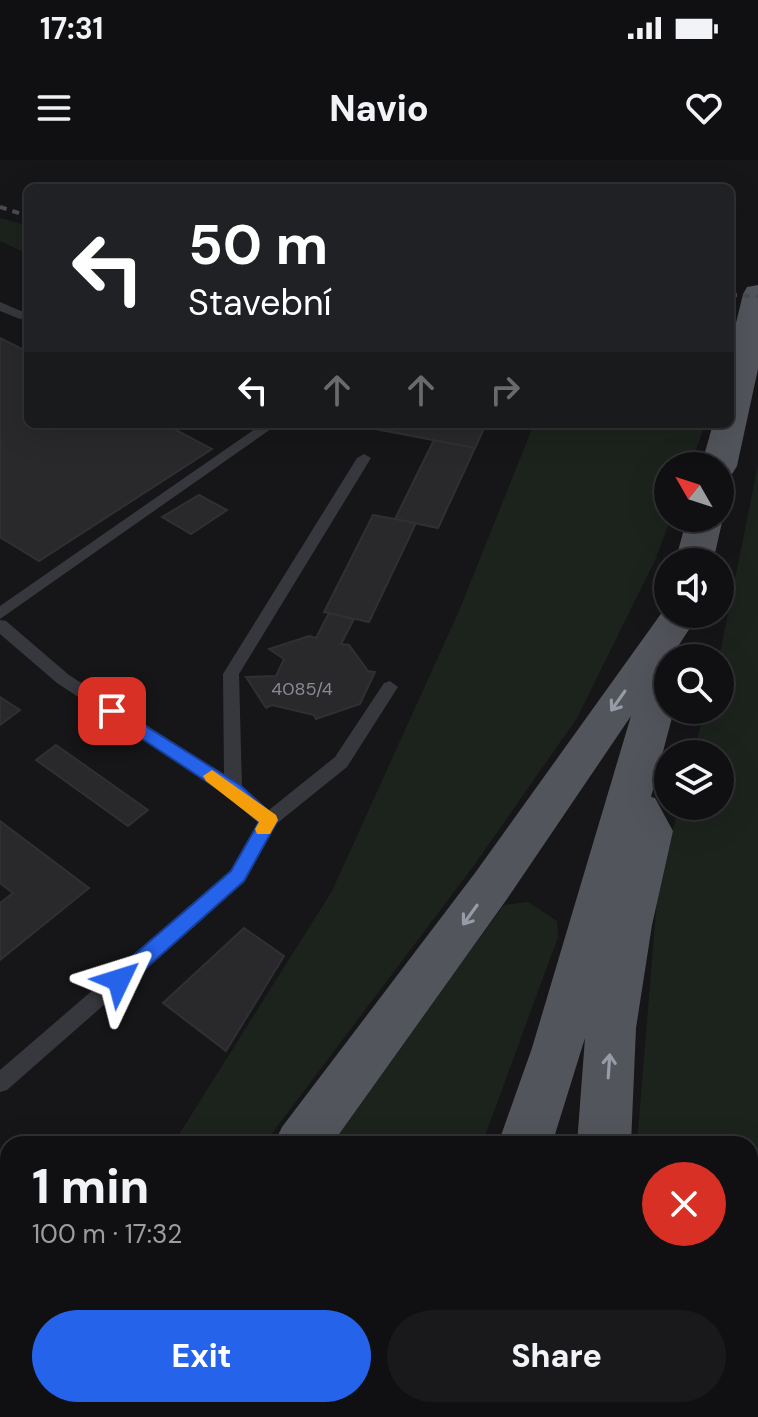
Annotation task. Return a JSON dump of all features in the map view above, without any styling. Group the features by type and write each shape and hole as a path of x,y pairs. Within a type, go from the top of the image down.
{"main road":[{"path":"734,405 758,294"},
{"path":"723,452 729,428"},
{"path":"307,1136 491,886 670,628"},
{"path":"528,1136 557,1048 654,710"},
{"path":"604,1136 611,1028 628,925 650,831 631,795"}],"lane":[{"path":"0,306 24,314"},
{"path":"0,614 265,428"},
{"path":"233,790 231,674 364,458"},
{"path":"0,625 63,679 233,790 269,820"},
{"path":"0,1083 238,876 269,820 341,762 390,687"}],"shaded area":[{"path":"0,218 24,225 24,252 0,241"},
{"path":"532,428 704,428 695,452 654,452 654,532 666,532 660,548 654,548 654,562 577,718 475,864 270,1136 178,1136 332,891 459,611"},
{"path":"758,465 758,1136 638,1136 658,887 675,820 734,820 734,740 697,740 701,724 734,724 734,644 722,644 725,628 734,628 734,584"},
{"path":"528,902 557,921 558,937 485,1136 334,1136 504,905"}],"building":[{"path":"0,338 24,350 24,428 173,428 212,449 39,561 0,537"},
{"path":"370,428 484,428 475,448"},
{"path":"434,440 475,448 438,528 395,519"},
{"path":"199,495 227,510 191,534 162,517"},
{"path":"373,515 416,523 369,622 324,612"},
{"path":"329,613 354,619 341,644 349,645 368,671 375,672 360,704 316,719 314,715 272,705 266,708 246,677 276,676 284,659 269,649 309,636 316,638"},
{"path":"0,697 20,710 0,725"},
{"path":"56,745 148,810 128,826 36,760"},
{"path":"0,821 89,888 0,960 0,903 13,893 0,883"},
{"path":"244,928 284,956 226,1051 163,1003"}],"railway":[{"path":"0,207 24,215"},
{"path":"734,295 758,296"}],"slow traffic":[{"path":"212,776 269,820 264,829"}],"route":[{"path":"112,711 233,790 269,820 238,876 119,980"}]}
